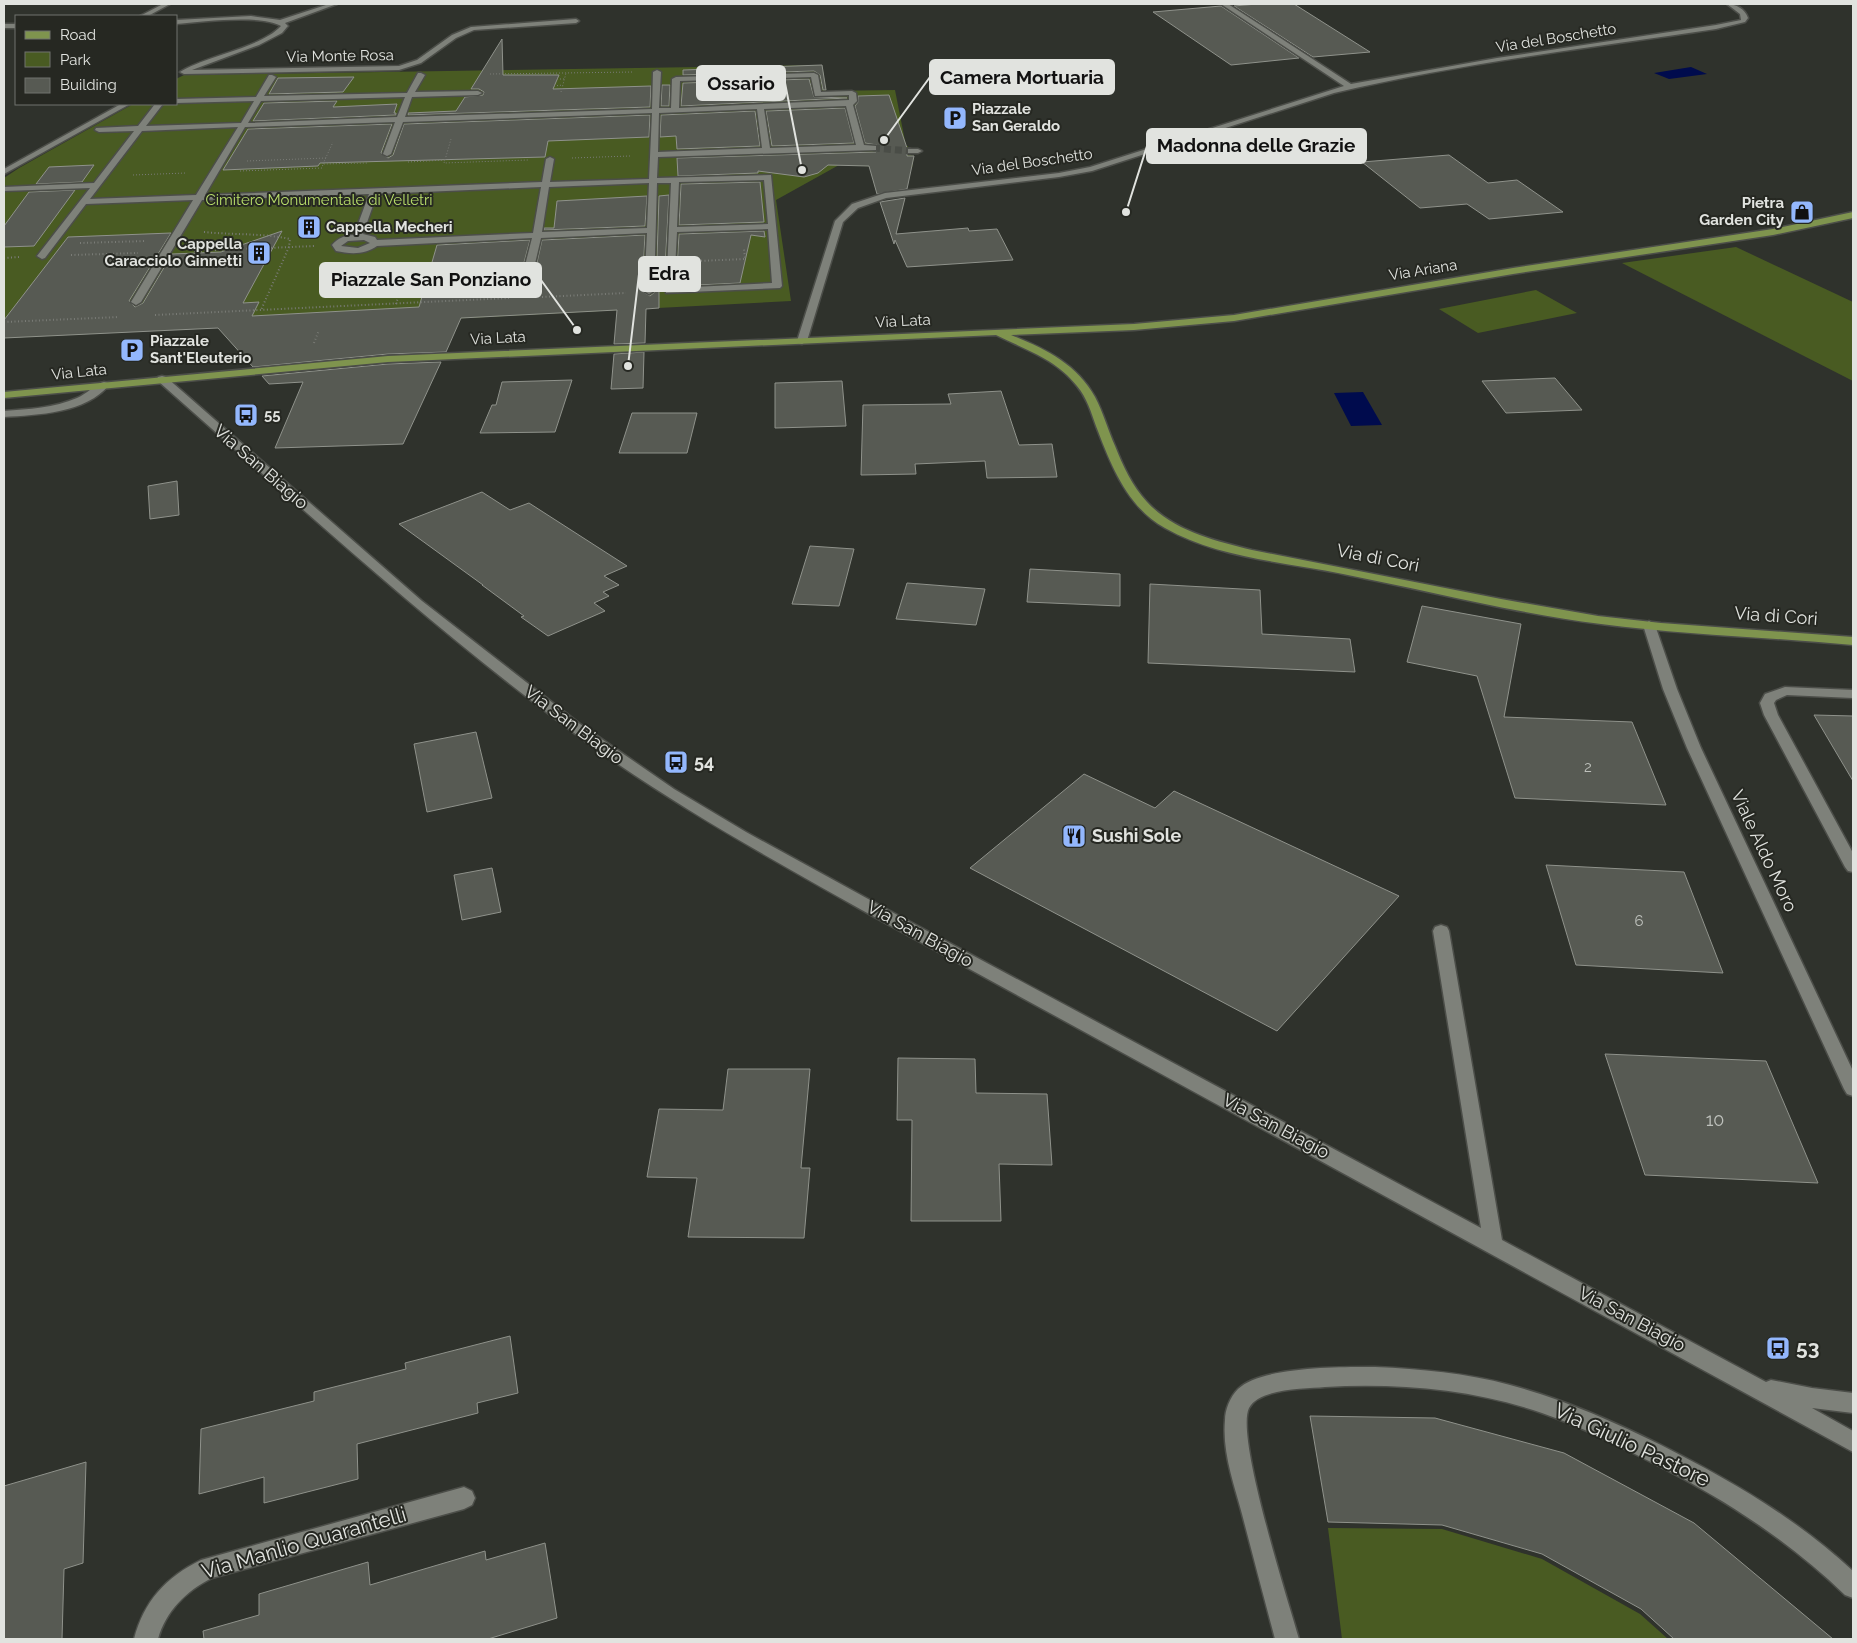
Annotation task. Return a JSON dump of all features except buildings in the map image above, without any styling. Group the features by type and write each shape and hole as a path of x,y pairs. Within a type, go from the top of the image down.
{"main road":[{"name":"Via Ariana","path":"995,332 1150,326 1234,318 1530,268 1773,232 1853,215"},
{"name":"Via Lata","path":"4,395 388,359 995,332"},
{"name":"Via di Cori","path":"995,332 1047,355 1064,366 1079,381 1093,404 1122,476 1131,491 1154,515 1184,533 1242,550 1518,606 1598,620 1649,626 1853,641"}],"street":[{"path":"145,15 167,4"},
{"path":"178,22 257,18 282,22 334,4"},
{"path":"1224,4 1349,86"},
{"name":"Via del Boschetto","path":"802,341 837,226 847,212 860,203 911,191 1082,171 1349,86 1508,58 1723,26 1744,19 1743,13 1730,4"},
{"name":"Via Monte Rosa","path":"184,72 400,68 413,65 462,32 473,28 576,21"},
{"path":"178,75 204,62 274,36 284,29 285,24 282,22"},
{"path":"649,291 657,72"},
{"path":"387,154 409,96 421,75"},
{"path":"99,130 849,104 853,101 852,93 818,94 814,75 676,79 675,110"},
{"path":"136,302 272,78"},
{"path":"178,101 478,93"},
{"path":"849,104 861,147"},
{"path":"4,172 124,105"},
{"path":"42,256 158,105"},
{"path":"760,107 766,151"},
{"path":"654,155 873,148"},
{"path":"525,285 537,236 544,185 550,159"},
{"path":"85,202 674,180 768,177 777,286 669,291 674,180"},
{"path":"4,189 98,185"},
{"path":"358,237 374,191"},
{"path":"672,230 772,226"},
{"path":"374,243 372,239 358,237 341,240 336,244 336,248 357,250 369,248 374,243 650,230"},
{"name":"Via San Biagio","path":"162,379 418,604 575,727 669,792 741,835 876,910 1749,1382 1853,1442"},
{"path":"4,414 72,404 89,397 104,385"},
{"name":"Viale Aldo Moro","path":"1649,626 1673,697 1697,754 1853,1089"},
{"path":"1853,694 1785,692 1770,697 1767,702 1771,715 1853,868"},
{"path":"1441,931 1493,1244"},
{"name":"Via Giulio Pastore","path":"1287,1639 1239,1461 1234,1434 1235,1418 1238,1405 1249,1393 1258,1387 1283,1382 1326,1378 1369,1376 1430,1380 1502,1393 1571,1414 1652,1452 1723,1488 1746,1502 1801,1540 1853,1587"},
{"name":"Via San Biagio","path":"1749,1382 1812,1398 1853,1403"},
{"name":"Via Manlio Quarantelli","path":"146,1639 154,1615 164,1599 180,1584 209,1568 464,1498"}],"path":[{"path":"557,79 565,79"},
{"path":"554,86 563,86"},
{"path":"221,162 326,158"},
{"path":"198,229 216,234 275,236 290,239 289,247 261,310"},
{"path":"51,244 174,239"},
{"path":"332,293 336,283"},
{"path":"542,297 649,291"},
{"path":"146,316 261,310 327,309 513,298"},
{"path":"4,322 128,316"}],"green space":[{"name":"Cimitero Monumentale di Velletri","path":"822,65 826,91 895,90 906,146 908,146 907,155 914,156 912,168 839,165 776,200 791,301 390,322 293,324 4,338 4,178 131,105 178,105 178,78 184,75"},
{"path":"1736,247 1853,302 1853,381 1622,263"},
{"path":"1536,290 1577,313 1478,333 1439,309"},
{"path":"1328,1528 1442,1529 1542,1559 1640,1614 1668,1639 1342,1639"}],"shaded area":[{"path":"1691,67 1707,74 1669,79 1654,73"},
{"path":"1363,392 1382,425 1351,426 1334,393"}],"tunnel":[{"path":"873,148 911,151"}],"place":[{"name":"Piazzale San Geraldo","path":"955,118"},
{"name":"Camera Mortuaria","path":"884,140"},
{"name":"Ossario","path":"802,170"},
{"name":"Madonna delle Grazie","path":"1126,212"},
{"name":"Pietra Garden City","path":"1802,212"},
{"name":"Cappella Mecheri","path":"309,227"},
{"name":"Cappella Caracciolo Ginnetti","path":"259,253"},
{"name":"Piazzale San Ponziano","path":"577,330"},
{"name":"Piazzale Sant'Eleuterio","path":"132,350"},
{"name":"Edra","path":"628,366"},
{"name":"55","path":"246,415"},
{"name":"54","path":"676,762"},
{"name":"Sushi Sole","path":"1074,836"},
{"name":"53","path":"1778,1348"}]}
